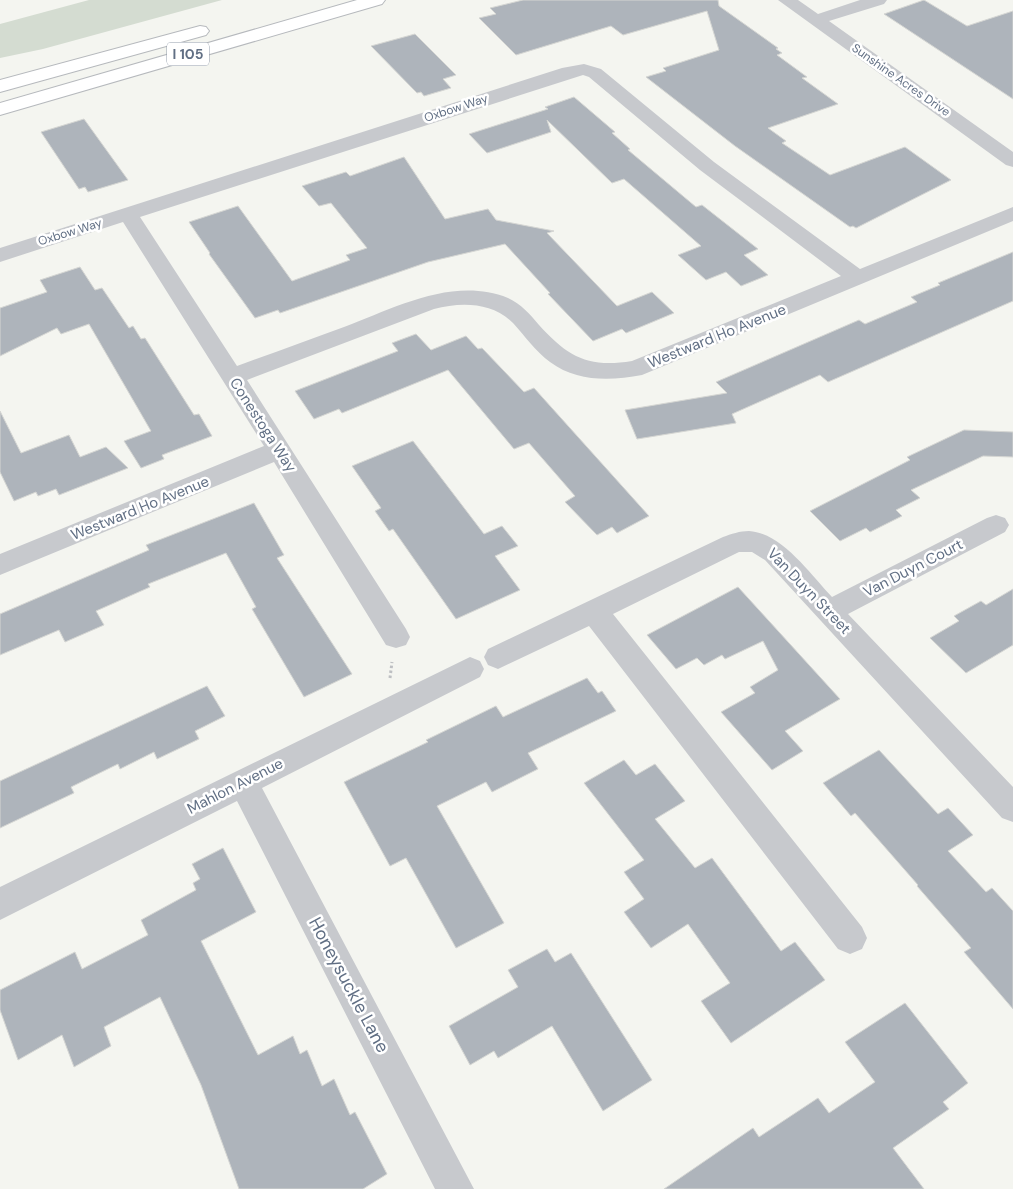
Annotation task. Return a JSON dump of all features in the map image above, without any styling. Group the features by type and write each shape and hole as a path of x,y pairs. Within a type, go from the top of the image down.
{"highway":[{"name":"I 105","path":"0,109 376,0"},
{"name":"I 105","path":"0,74 220,25 0,86"}],"street":[{"name":"Sunshine Acres Drive","path":"787,0 960,121 1013,161"},
{"path":"815,20 878,0"},
{"name":"Oxbow Way","path":"0,255 568,72 584,69 595,73 707,166 858,278"},
{"name":"Westward Ho Avenue","path":"232,376 426,304 454,298 484,300 510,309 554,353 573,365 597,372 628,370 656,363 1013,213"},
{"name":"Conestoga Way","path":"128,214 396,637"},
{"name":"Westward Ho Avenue","path":"0,565 279,450"},
{"name":"Van Duyn Court","path":"829,611 996,525"},
{"name":"Van Duyn Street","path":"484,663 732,544 743,540 753,541 766,546 1013,808"},
{"path":"594,611 850,938"},
{"name":"Mahlon Avenue","path":"0,904 484,663"},
{"name":"Honeysuckle Lane","path":"243,782 455,1189"}],"path":[{"path":"396,637 390,680 397,705"}],"shaded area":[{"path":"89,0 222,0 43,49 0,58 0,24"}],"building":[{"path":"523,0 718,0 719,6 778,48 776,49 782,53 777,55 807,77 802,78 838,104 768,128 786,141 782,143 830,175 905,147 951,180 856,228 850,227 735,146 646,77 666,71 663,68 719,50 707,11 623,35 611,26 516,55 479,18 496,14 490,8"},
{"path":"924,0 967,26 1013,11 1013,99 884,14"},
{"path":"415,34 456,75 443,79 451,88 424,96 421,92 417,93 371,46"},
{"path":"574,97 615,132 612,133 630,149 628,150 696,207 702,205 758,249 744,255 768,275 741,286 726,272 706,280 678,255 701,246 624,179 612,183 547,120 551,132 487,153 469,134 548,109 545,107"},
{"path":"84,119 128,180 88,192 85,187 79,189 41,132"},
{"path":"404,157 445,219 488,209 496,220 554,231 547,233 617,306 652,292 674,313 626,333 622,329 593,341 548,294 550,293 505,244 428,262 280,313 278,310 255,318 209,254 189,222 238,206 292,281 350,260 346,255 367,248 331,203 319,206 302,186 346,172 350,176"},
{"path":"1013,252 1013,301 828,382 820,375 732,414 736,423 637,439 625,410 727,393 716,382 859,320 865,324 917,302 911,297 940,285 938,283"},
{"path":"80,267 95,290 102,288 129,328 133,326 141,339 145,338 194,415 199,414 212,436 162,455 164,459 141,468 124,441 151,431 89,324 61,334 57,328 0,356 0,308 47,292 40,280"},
{"path":"416,334 431,350 466,336 478,349 482,348 524,392 534,388 649,516 617,533 612,527 597,535 565,502 575,496 529,443 514,449 448,370 342,413 339,409 314,419 295,391 398,351 392,343"},
{"path":"0,411 21,453 69,435 80,457 106,447 128,468 59,495 56,489 38,496 36,492 14,501 0,472"},
{"path":"964,430 1013,432 1013,457 983,456 911,490 920,498 896,510 902,516 870,532 866,528 840,541 810,511 910,460 907,457"},
{"path":"413,441 484,534 502,526 518,546 495,556 520,590 456,619 393,529 389,531 375,511 381,508 352,466"},
{"path":"254,503 284,555 277,558 352,674 304,697 252,609 256,607 226,553 148,584 150,587 96,611 104,625 65,642 59,630 0,655 0,614 149,550 146,545"},
{"path":"738,587 840,699 785,731 803,751 772,770 721,712 755,693 750,687 778,670 763,641 725,659 722,655 704,665 697,658 676,669 647,635"},
{"path":"1013,589 1013,645 966,673 930,638 959,621 954,616 981,601 986,605"},
{"path":"587,678 598,693 602,691 616,711 528,753 538,769 492,792 486,782 437,806 504,923 456,948 406,858 390,866 344,782 428,742 426,740 496,706 503,717"},
{"path":"207,686 225,716 195,731 199,739 157,759 154,752 120,769 118,764 71,787 74,793 0,828 0,781"},
{"path":"879,750 938,814 948,808 973,835 948,851 986,892 992,888 1013,911 1013,1009 964,952 971,948 855,813 851,816 823,783"},
{"path":"624,760 636,775 655,764 685,801 655,819 695,868 712,858 781,951 795,942 825,980 731,1043 701,1001 730,983 688,924 651,948 624,912 644,899 624,872 644,860 584,783"},
{"path":"223,848 256,912 201,941 258,1055 293,1036 300,1054 307,1050 322,1086 334,1079 350,1115 355,1112 387,1174 363,1189 239,1189 201,1085 160,997 104,1027 111,1046 74,1067 62,1035 18,1060 0,1010 0,990 75,952 82,969 148,935 141,920 196,890 193,883 200,879 192,864"},
{"path":"547,949 555,962 571,953 652,1080 603,1111 552,1026 498,1058 494,1051 470,1065 449,1026 518,987 508,970"},
{"path":"905,1003 968,1083 943,1102 949,1109 893,1148 924,1189 664,1189 753,1128 759,1137 818,1098 829,1113 875,1082 845,1042"}]}
